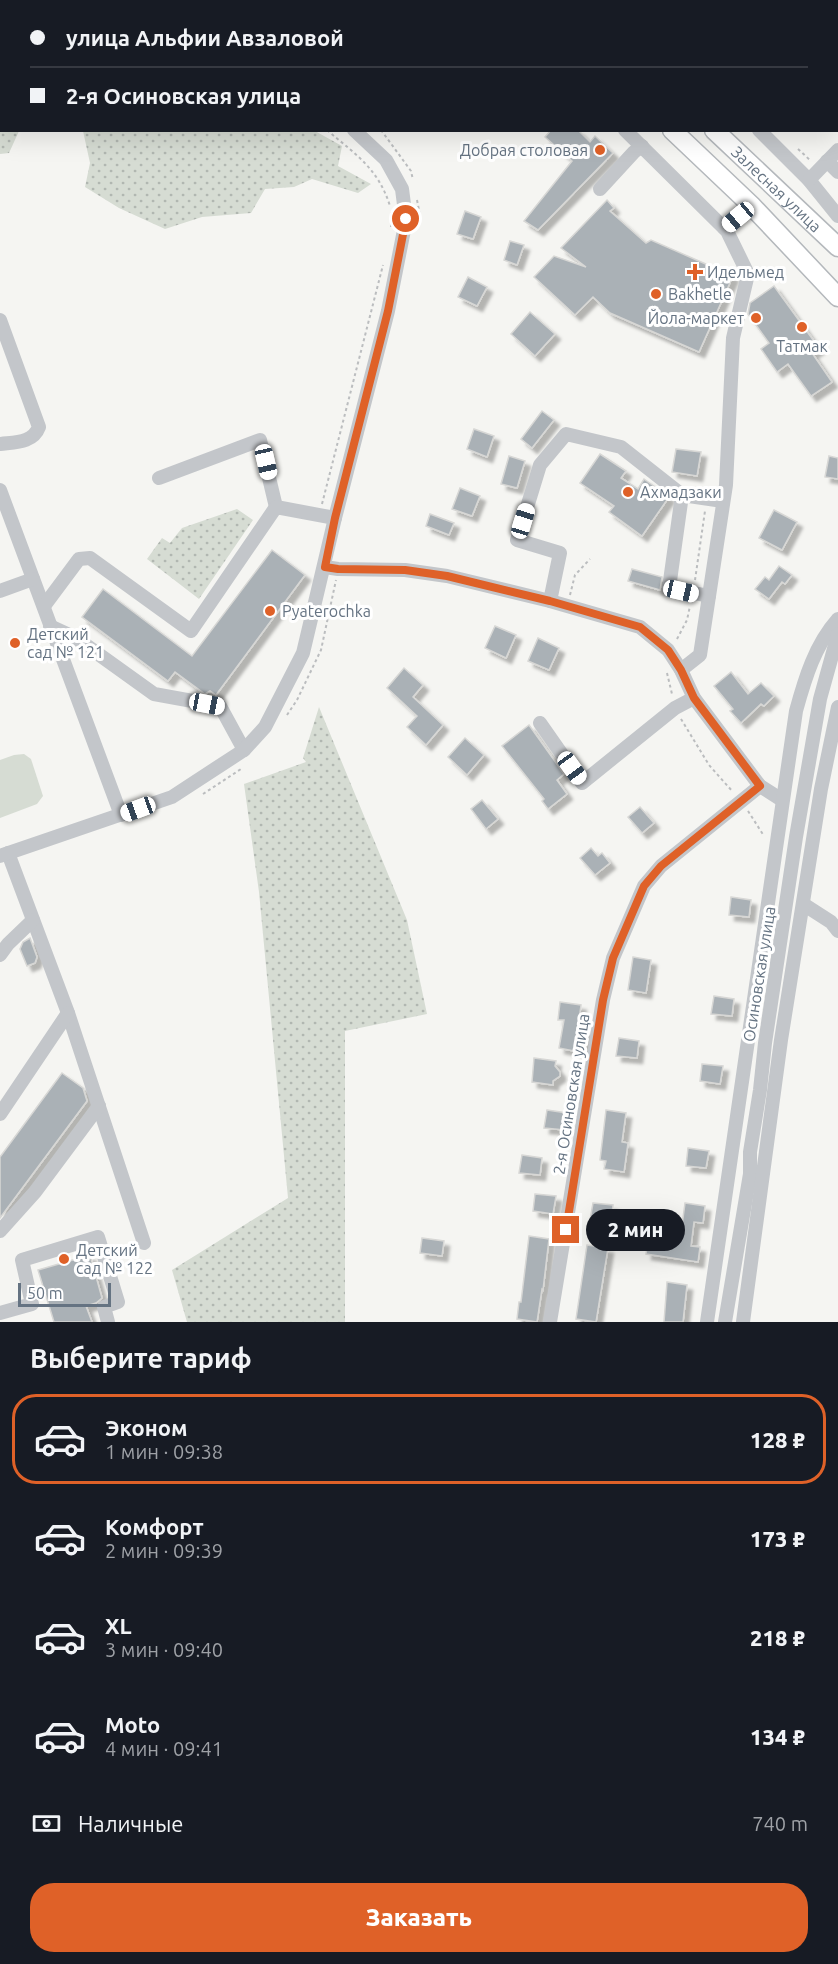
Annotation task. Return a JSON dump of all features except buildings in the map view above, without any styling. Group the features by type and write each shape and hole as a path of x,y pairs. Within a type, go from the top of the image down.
{"main road":[{"name":"Залесная улица","path":"674,132 751,205 838,297"},
{"name":"Залесная улица","path":"716,132 838,248"}],"street":[{"path":"144,1243 68,1013 33,920 4,854 171,797 244,750 265,727 303,653 331,568 335,518 388,311 406,219 402,189 386,160 356,132"},
{"path":"627,132 724,228 748,274 733,338 726,484 700,655 681,670"},
{"name":"Залесная улица","path":"761,132 809,180 838,216"},
{"path":"600,189 642,146"},
{"path":"809,180 838,150"},
{"path":"823,165 838,172"},
{"path":"724,228 751,205"},
{"path":"0,320 39,427 36,435 27,440 0,444"},
{"path":"550,601 560,553 517,540 540,465 566,434 621,447 682,495 723,501"},
{"path":"44,606 79,560 90,558 191,631 276,507 260,440 159,478"},
{"path":"0,490 121,815"},
{"path":"682,495 669,588 709,596"},
{"path":"276,507 335,518"},
{"path":"331,568 405,570 447,576 550,601 640,627 668,650 681,670 694,698 760,786 782,800"},
{"path":"2,585 33,579"},
{"path":"707,1322 796,711 806,676 818,648 838,619"},
{"path":"51,626 76,638 154,694 220,706 244,750"},
{"name":"Осиновская улица","path":"725,1322 750,1174 750,1152 765,1042 796,837 820,699 838,634"},
{"path":"540,723 582,783 675,708 694,698"},
{"name":"Осиновская улица","path":"743,1322 779,1052 821,789 838,706"},
{"name":"2-я Осиновская улица","path":"550,1322 603,1000 613,958 644,886 661,866 760,786"},
{"path":"803,904 831,922 838,931"},
{"path":"3,946 33,920"},
{"path":"0,1114 68,1013"},
{"path":"0,1231 35,1192 99,1106"},
{"path":"729,1164 750,1174"},
{"path":"0,1313 32,1304 22,1260 98,1237 118,1302 104,1308 108,1322"}],"path":[{"path":"329,132 369,165 386,192 391,210 390,235"},
{"path":"794,146 823,165"},
{"path":"319,515 385,257"},
{"path":"707,499 687,620 676,642 663,656 675,708 709,765 741,800 767,840"},
{"path":"568,606 575,575 590,559"},
{"path":"285,718 297,700 321,650 331,568"},
{"path":"200,796 244,766"}],"shaded area":[{"path":"0,132 19,132 9,153 0,154"},
{"path":"83,132 317,132 342,146 338,166 371,184 358,193 312,179 294,187 265,189 251,213 202,217 165,229 119,208 85,187 90,163"},
{"path":"237,509 253,520 199,599 147,559 162,538 170,543 182,528"},
{"path":"319,707 407,920 427,1014 345,1031 345,1322 187,1322 172,1270 288,1198 259,892 244,784 306,762 303,758"},
{"path":"24,754 31,759 43,796 37,804 0,818 0,760"}],"place":[{"name":"Добрая столовая","path":"600,150"},
{"name":"Идельмед","path":"695,272"},
{"name":"Bakhetle","path":"656,294"},
{"name":"Йола-маркет","path":"756,318"},
{"name":"Татмак","path":"802,327"},
{"name":"Ахмадзаки","path":"628,492"},
{"name":"Pyaterochka","path":"270,611"},
{"name":"Детский сад № 121","path":"15,643"},
{"name":"Детский сад № 122","path":"64,1259"}],"route":[{"path":"406,219 388,311 335,518 325,567 405,570 447,576 550,601 640,627 668,650 681,670 694,698 760,786 661,866 644,886 613,958 603,1000 566,1230"}]}
